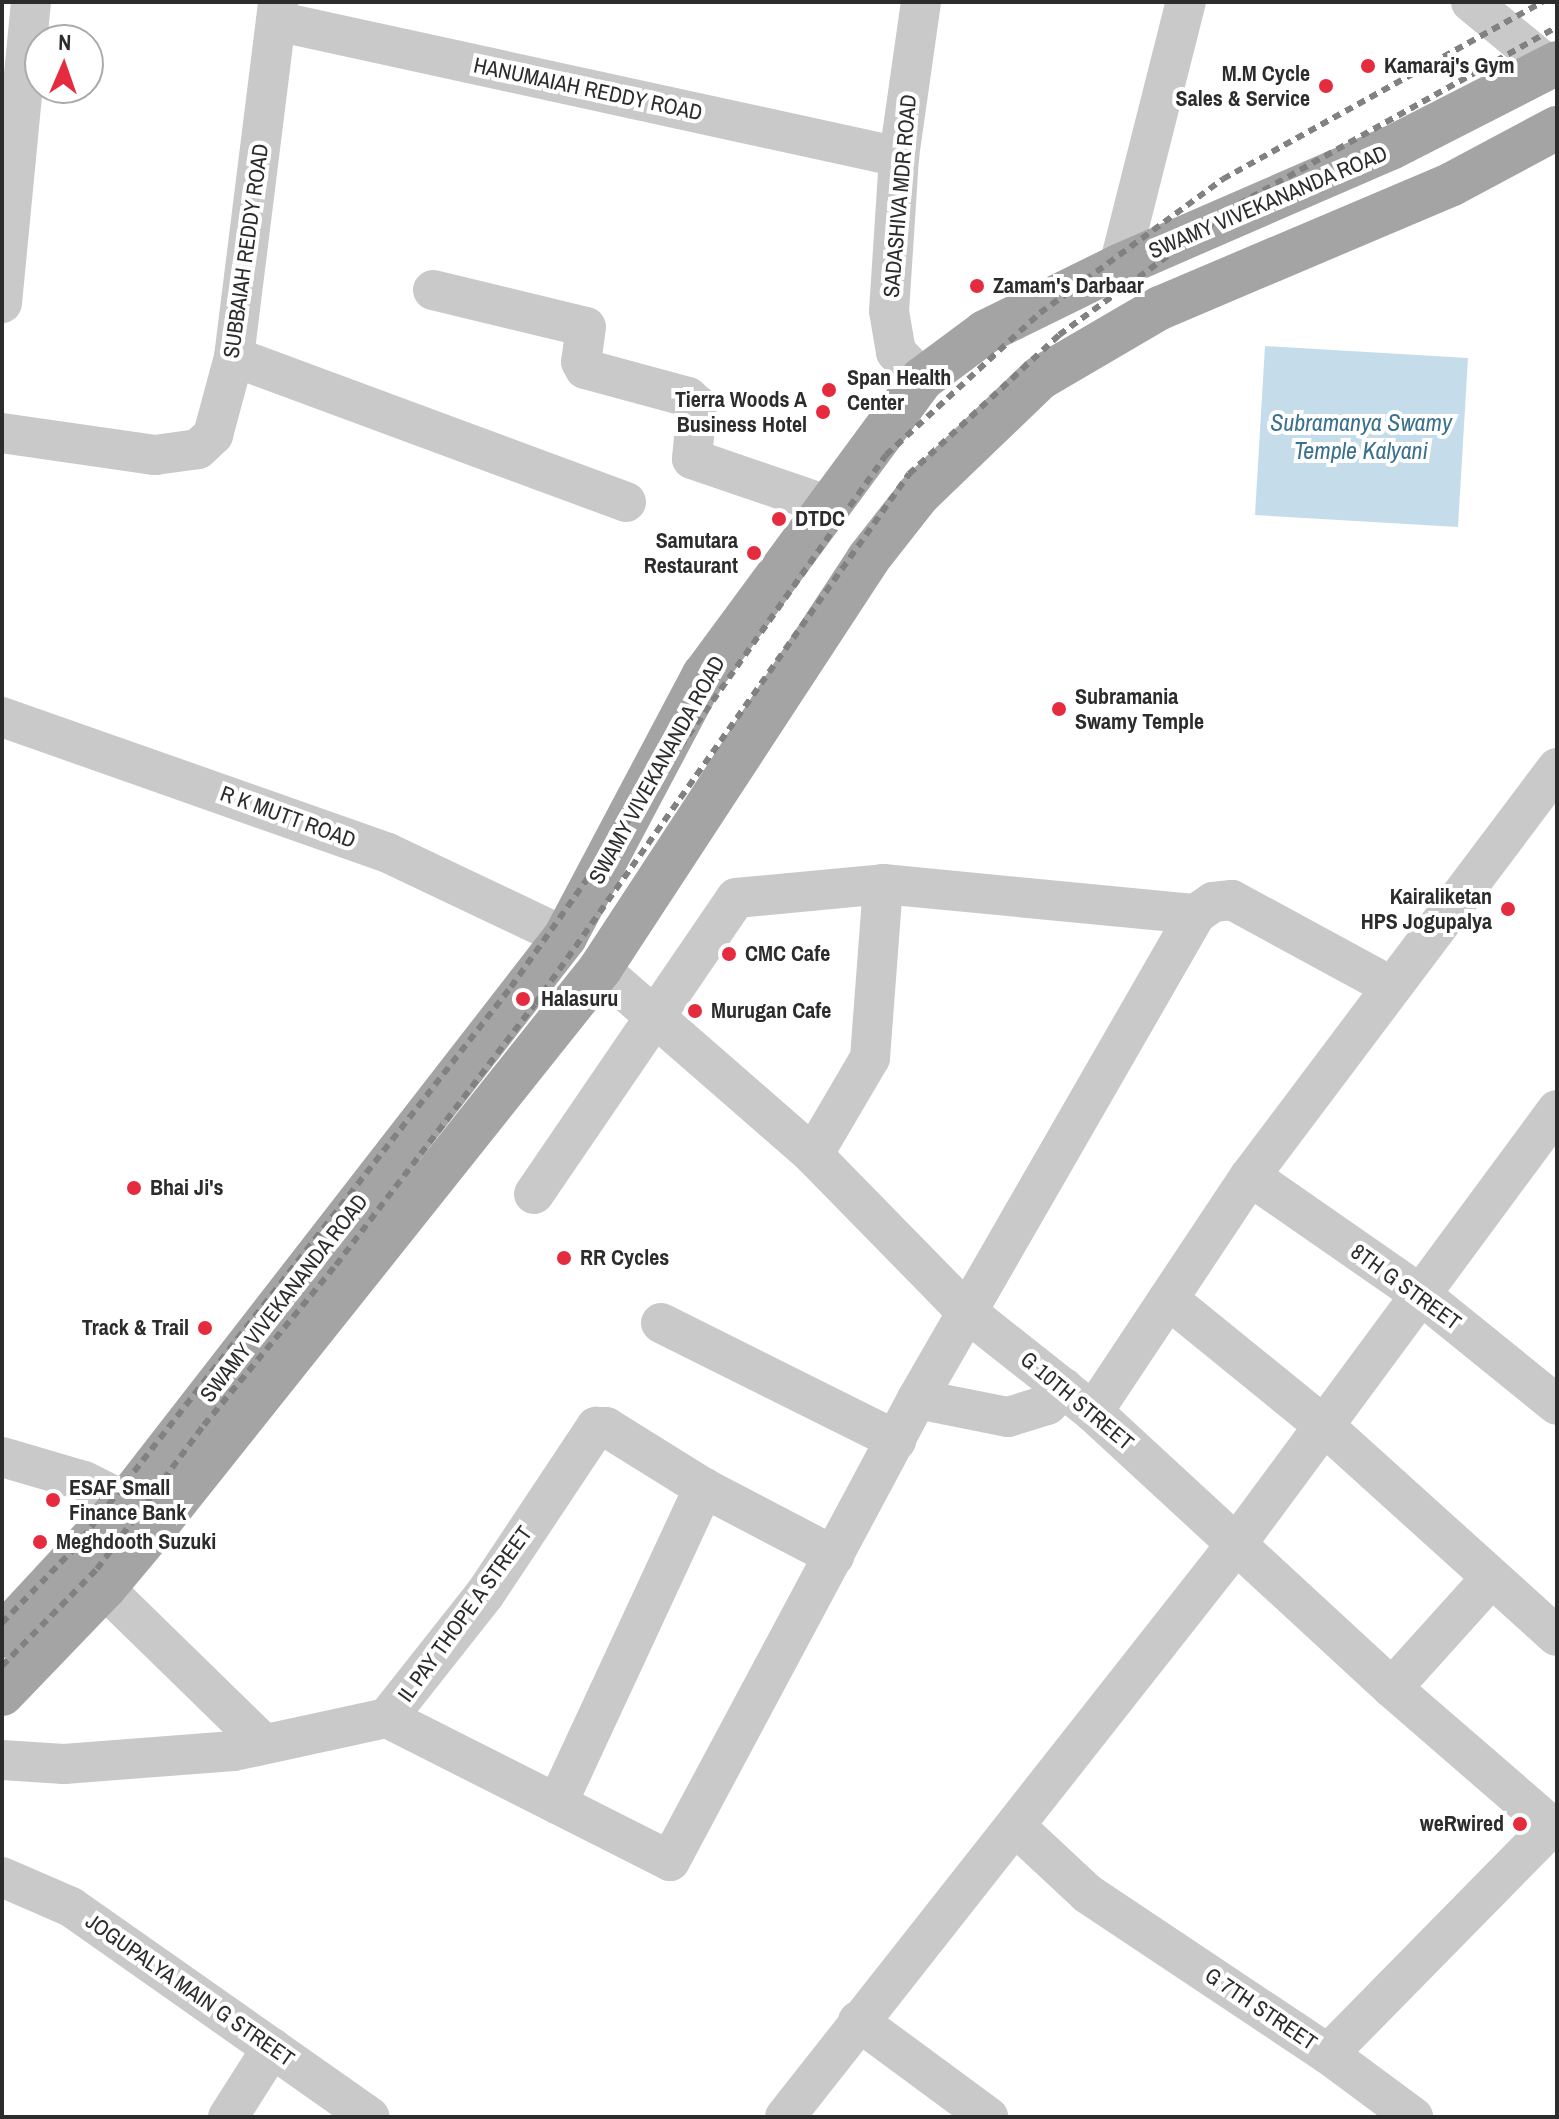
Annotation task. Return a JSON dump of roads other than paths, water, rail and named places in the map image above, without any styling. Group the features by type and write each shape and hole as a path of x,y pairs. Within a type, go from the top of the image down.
{"main road":[{"name":"SWAMY VIVEKANANDA ROAD","path":"2,1694 104,1588 144,1510 565,937 704,675 922,379 985,332 1119,266 1391,148 1554,66"},
{"name":"SWAMY VIVEKANANDA ROAD","path":"2,1636 144,1510 600,969 868,559 919,494 1033,385 1160,308 1452,184 1557,128"},
{"path":"985,332 1033,385"}],"street":[{"path":"2,303 31,2"},
{"name":"SADASHIVA MDR ROAD","path":"921,2 899,157 889,311 896,352 922,379"},
{"path":"1119,266 1186,2"},
{"path":"1471,2 1554,66"},
{"name":"HANUMAIAH REDDY ROAD","path":"277,12 899,157"},
{"name":"SUBBAIAH REDDY ROAD","path":"2,433 155,455 198,449 213,435 234,357 277,12"},
{"path":"433,290 586,327 581,362 585,369 688,397 697,405 692,459 829,506"},
{"path":"234,357 626,502"},
{"name":"R K MUTT ROAD","path":"2,717 388,853 565,937"},
{"path":"917,1399 1008,1417 1047,1405 1078,1400 1126,1362 1250,1176 1557,768"},
{"path":"534,1194 652,1014 736,898 883,884 1196,914"},
{"path":"813,1155 870,1058 883,884"},
{"path":"387,1718 670,1861 917,1399 1196,914 1213,902 1232,900 1392,987"},
{"name":"G 10TH STREET","path":"600,969 813,1155 967,1312 1078,1400 1238,1542 1392,1688 1555,1828"},
{"path":"785,2117 858,2021 1017,1828 1238,1542 1322,1424 1557,1110"},
{"name":"8TH G STREET","path":"1250,1176 1420,1294 1557,1405"},
{"path":"1168,1299 1322,1424 1557,1636"},
{"path":"661,1323 896,1440"},
{"name":"IL PAY THOPE A STREET","path":"2,1760 124,1760 264,1744 387,1718 485,1594 599,1426 704,1488"},
{"path":"2,1457 144,1510"},
{"path":"557,1804 704,1488 834,1556"},
{"path":"1392,1688 1491,1578"},
{"path":"104,1588 264,1744"},
{"name":"G 7TH STREET","path":"1017,1828 1088,1894 1328,2054 1555,1828"},
{"name":"JOGUPALYA MAIN G STREET","path":"2,1877 71,1907 370,2117"},
{"path":"858,2021 988,2117"},
{"path":"228,2117 272,2048"},
{"path":"1328,2054 1413,2117"}],"water":[{"name":"Subramanya Swamy Temple Kalyani","path":"1265,346 1468,358 1458,527 1255,515"}],"railway":[{"path":"2,1623 74,1549 511,987 886,455 1040,313 1223,179 1542,2"},
{"path":"2,1666 97,1569 204,1425 336,1265 535,1004 909,474 1059,335 1239,204 1557,27"}],"place":[{"name":"Kamaraj's Gym","path":"1368,66"},
{"name":"M.M Cycle Sales & Service","path":"1326,86"},
{"name":"Zamam's Darbaar","path":"977,286"},
{"name":"Span Health Center","path":"829,390"},
{"name":"Tierra Woods A Business Hotel","path":"823,412"},
{"name":"DTDC","path":"779,519"},
{"name":"Samutara Restaurant","path":"754,553"},
{"name":"Subramania Swamy Temple","path":"1059,709"},
{"name":"Kairaliketan HPS Jogupalya","path":"1508,909"},
{"name":"CMC Cafe","path":"729,954"},
{"name":"Halasuru","path":"523,999"},
{"name":"Murugan Cafe","path":"695,1011"},
{"name":"Bhai Ji's","path":"134,1188"},
{"name":"RR Cycles","path":"564,1258"},
{"name":"Track & Trail","path":"205,1328"},
{"name":"ESAF Small Finance Bank","path":"53,1500"},
{"name":"Meghdooth Suzuki","path":"40,1542"},
{"name":"weRwired","path":"1520,1824"}]}
